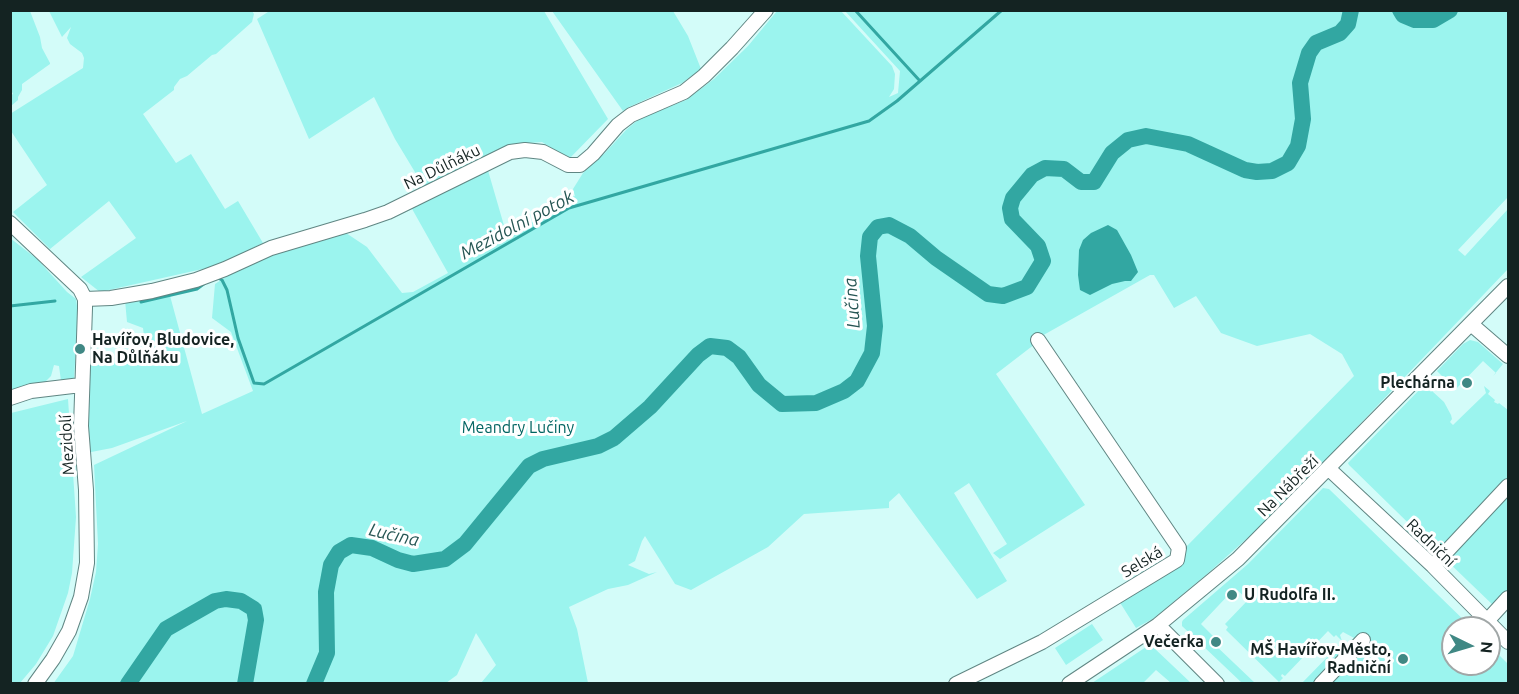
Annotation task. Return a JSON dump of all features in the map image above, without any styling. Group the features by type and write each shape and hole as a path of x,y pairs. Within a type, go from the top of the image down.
{"street":[{"name":"Na Důlňáku","path":"85,299 111,298 152,291 196,280 271,248 388,212 510,152 525,150 543,152 568,165 580,165 593,154 618,124 630,115 684,92 704,76 766,10"},
{"path":"10,223 80,289 85,299"},
{"name":"Na Nábřeží","path":"1069,684 1158,625 1238,559 1509,286"},
{"name":"Mezidolí","path":"35,684 69,631 81,597 87,562 81,426 85,299"},
{"path":"1471,324 1509,356"},
{"name":"Selská","path":"956,684 1042,642 1177,560 1179,548 1038,340"},
{"path":"10,398 31,391 81,385"},
{"name":"Radniční","path":"1329,469 1482,616"},
{"path":"1433,567 1509,486"},
{"path":"1492,616 1509,598"},
{"path":"1158,625 1217,684"},
{"path":"1321,684 1363,640"}],"green space":[{"path":"11,10 30,11 42,48 50,64 22,84 18,100 11,106 11,95 13,94 10,93"},
{"path":"271,10 544,11 608,119 569,159 542,142 515,144 424,187 395,139 374,97 309,139 257,19"},
{"path":"49,11 252,11 254,14 252,22 216,54 180,79 174,90 143,114 176,163 191,154 225,209 238,201 263,243 216,266 100,292 81,277 136,238 109,201 50,249 13,212 47,185 11,131 10,114 83,68 82,53 70,44 67,38 71,27 62,37"},
{"path":"552,11 673,11 688,36 701,69 682,83 623,111"},
{"name":"Meandry Lučiny","path":"777,11 841,11 892,66 895,74 894,89 889,97 898,93 900,71 845,11 1508,11 1508,197 1458,250 1465,256 1508,209 1508,269 1270,518 1154,618 1136,628 1119,601 1180,564 1186,547 1354,376 1342,354 1310,334 1257,346 1221,333 1196,296 1174,308 1154,275 1150,275 1040,337 1035,344 996,374 1085,505 1000,559 993,553 1007,544 969,483 954,493 1007,581 977,599 899,493 889,502 889,508 804,514 768,547 691,590 675,584 645,536 635,561 628,565 649,574 657,572 628,585 608,589 569,607 577,629 588,683 481,683 496,665 476,633 457,675 446,683 53,684 73,656 96,572 98,544 94,465 187,421 112,448 86,453 87,361 146,353 143,328 127,322 125,300 169,292 202,414 253,391 231,332 212,318 215,284 230,274 283,250 343,231 367,247 402,293 413,292 448,273 411,207 487,167 505,229 521,228 554,210 563,199 575,196 573,189 583,173 639,119 686,100 714,79 748,46"},
{"path":"10,238 37,259 76,299 78,313 74,379 61,381 59,366 54,365 51,376 45,382 10,394"},
{"path":"1470,340 1478,342 1503,364 1496,373 1483,361 1455,390 1449,383 1452,379 1448,376 1445,379 1437,371 1463,344"},
{"path":"1425,384 1444,402 1453,425 1486,393 1484,386 1490,391 1488,394 1495,400 1494,402 1508,410 1508,484 1440,554 1348,463"},
{"path":"68,399 76,517 72,573 68,593 53,636 36,664 20,683 11,683 11,413"},
{"path":"1323,488 1329,489 1460,616 1441,616 1441,676 1501,676 1501,657 1508,664 1507,684 1325,683 1356,639 1343,632 1340,635 1342,641 1328,631 1285,676 1282,674 1283,678 1279,682 1226,630 1228,627 1225,624 1248,600 1235,588 1201,624 1216,639 1213,643 1255,683 1242,683 1182,626 1182,622 1248,564"},
{"path":"1508,492 1508,593 1495,607 1444,558"},
{"path":"1092,624 1103,640 1066,665 1055,648"},
{"path":"1341,643 1346,651 1315,683 1301,684"},
{"path":"1149,645 1191,683 1171,683 1156,670 1143,683 1092,683"}],"shaded area":[{"path":"1108,225 1117,230 1138,272 1131,281 1112,284 1090,295 1080,290 1079,250 1083,240 1091,233"}],"waterway":[{"path":"855,10 920,81"},
{"name":"Mezidolní potok","path":"216,277 222,280 227,290 238,338 254,383 264,384 569,208 869,121 897,101 1002,10"},
{"name":"Lučina","path":"314,684 327,653 326,592 331,565 339,552 351,545 372,548 413,564 445,559 465,544 529,466 543,459 598,446 614,438 650,407 698,355 710,346 727,348 739,357 759,385 782,404 816,403 844,391 857,381 872,353 875,326 868,256 870,237 878,227 889,225 910,236 936,258 988,294 1003,296 1027,287 1043,261 1038,246 1012,219 1010,208 1013,198 1032,175 1045,168 1064,169 1081,182 1094,182 1112,153 1128,140 1146,136 1188,144 1245,170 1272,171 1288,163 1298,146 1303,119 1300,83 1309,53 1316,43 1340,33 1348,24 1351,10"},
{"name":"Lučina","path":"1400,10 1403,15 1415,20 1433,20 1450,10"},
{"name":"Mezidolní potok","path":"141,302 197,289 205,283"},
{"name":"Mezidolní potok","path":"10,306 55,301"},
{"name":"Lučina","path":"128,684 166,629 215,601 226,599 241,601 254,609 256,620 245,684"}],"place":[{"name":"Havířov, Bludovice, Na Důlňáku","path":"80,349"},
{"name":"Plechárna","path":"1467,383"},
{"name":"U Rudolfa II.","path":"1232,595"},
{"name":"Večerka","path":"1216,642"},
{"name":"MŠ Havířov-Město, Radniční","path":"1403,659"}]}
